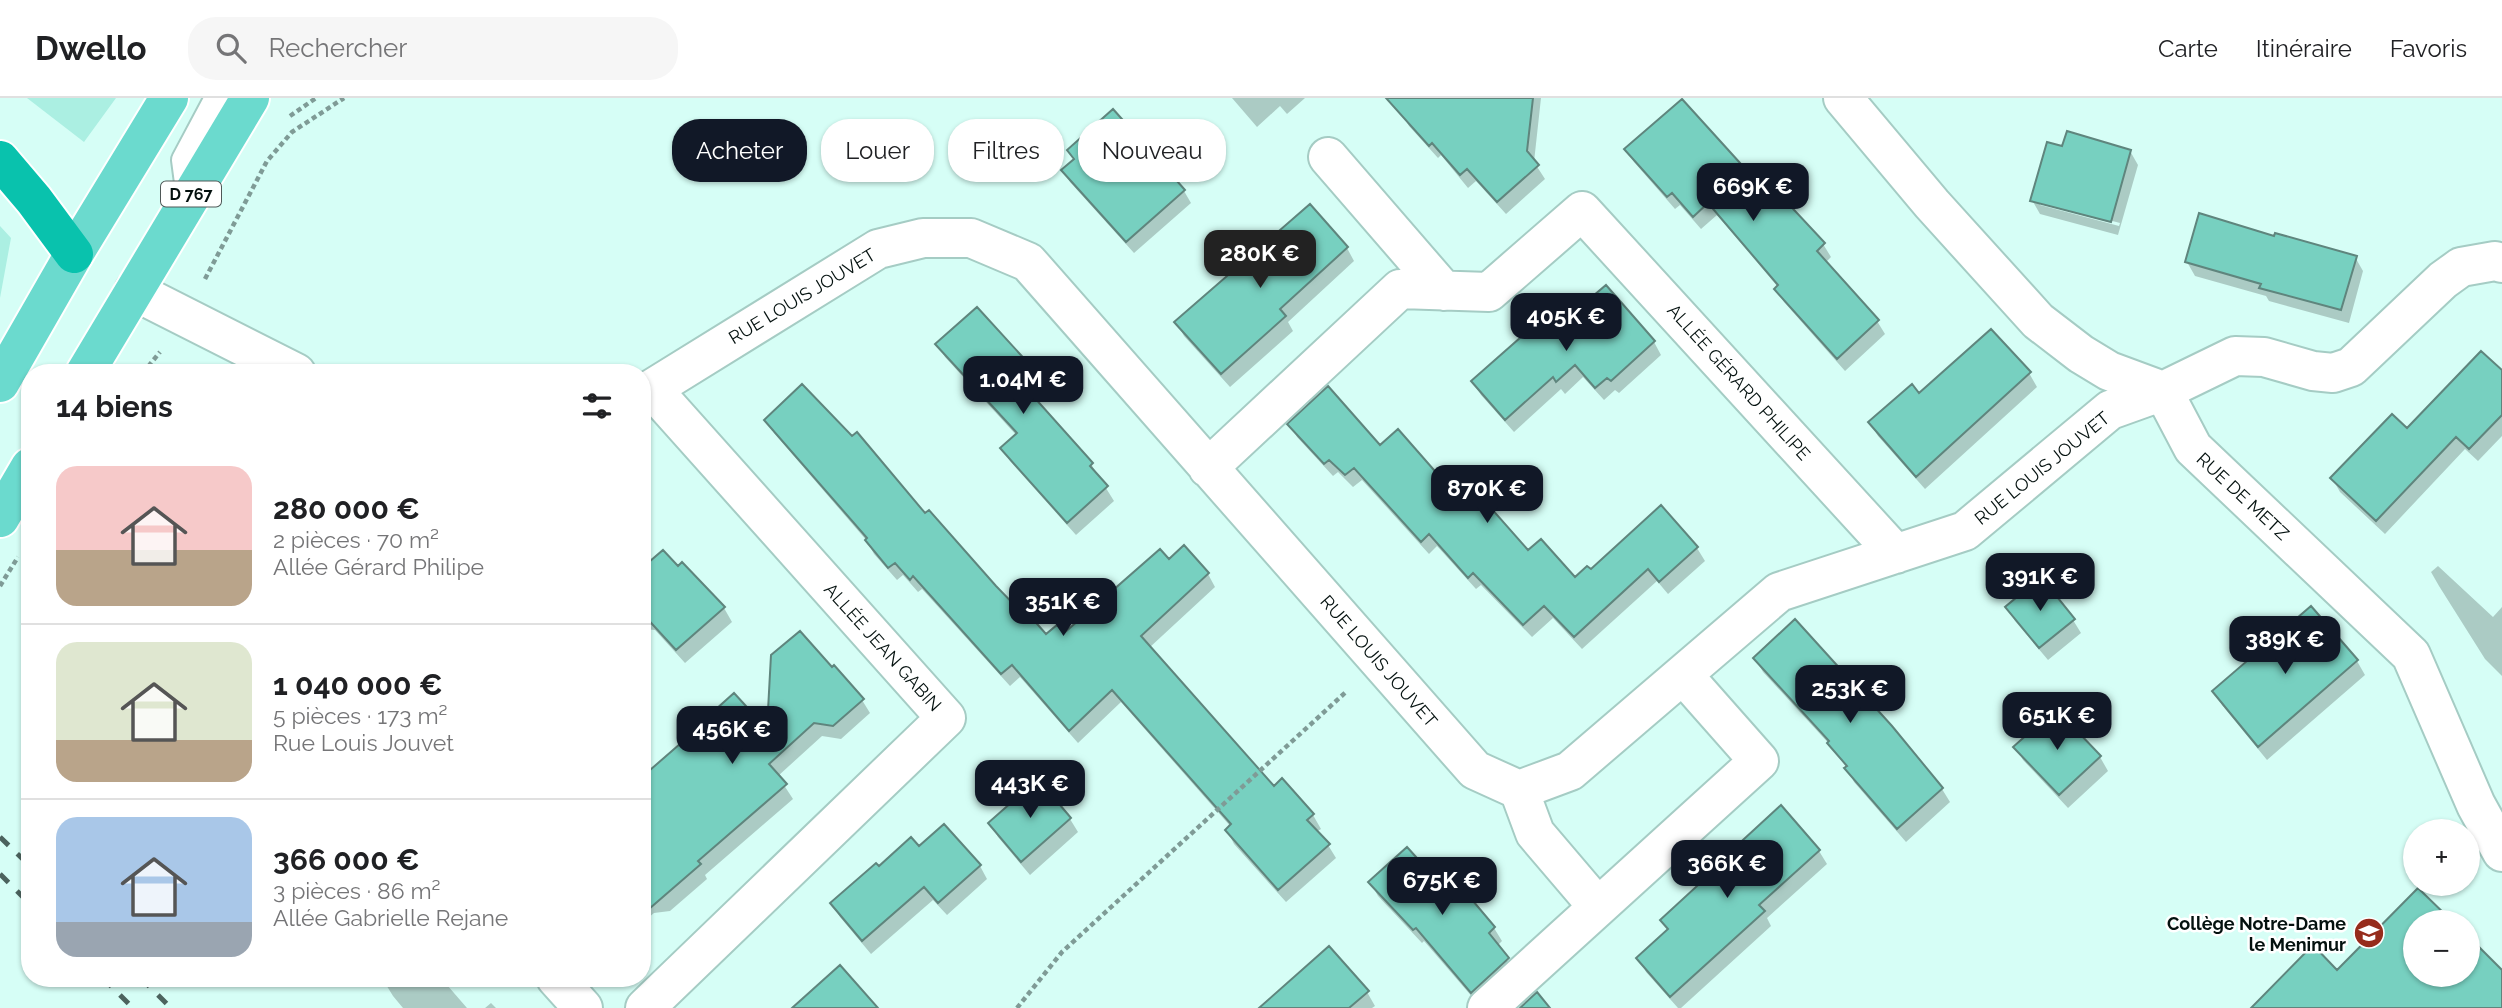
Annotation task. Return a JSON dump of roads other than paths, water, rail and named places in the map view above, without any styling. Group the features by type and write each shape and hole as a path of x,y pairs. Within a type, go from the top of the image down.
{"highway":[{"path":"0,160 75,254"}],"main road":[{"path":"0,383 169,98"},
{"name":"D 767","path":"90,364 250,98"},
{"path":"0,518 21,482"}],"street":[{"path":"1843,98 1932,204 2038,321 2081,354 2109,371 2163,391"},
{"path":"1328,157 1444,291"},
{"name":"ALLÉE GÉRARD PHILIPE","path":"1208,468 1400,289 1489,292 1582,211 1896,554"},
{"name":"RUE LOUIS JOUVET","path":"651,390 878,248 923,238 971,239 1028,262 1475,770 1519,790 1570,771 1779,592 1965,531 2110,410 2163,391 2235,356 2264,357 2313,371 2333,373 2351,366 2443,280 2462,267 2495,261 2502,263"},
{"path":"134,291 278,364"},
{"name":"RUE DE METZ","path":"2163,391 2193,447 2410,655 2470,793 2502,852"},
{"name":"ALLÉE JEAN GABIN","path":"645,1008 946,718 651,396"},
{"path":"1487,1008 1759,761 1683,675"},
{"path":"1519,790 1535,833 1598,907"},
{"path":"564,987 583,1008"}],"lane":[{"path":"189,198 184,160 217,98"}],"railway":[{"path":"0,837 21,857"},
{"path":"0,874 21,895"},
{"path":"112,987 133,1008"},
{"path":"150,987 171,1008"}],"place":[{"name":"Collège Notre-Dame le Menimur","path":"2369,933"}]}
